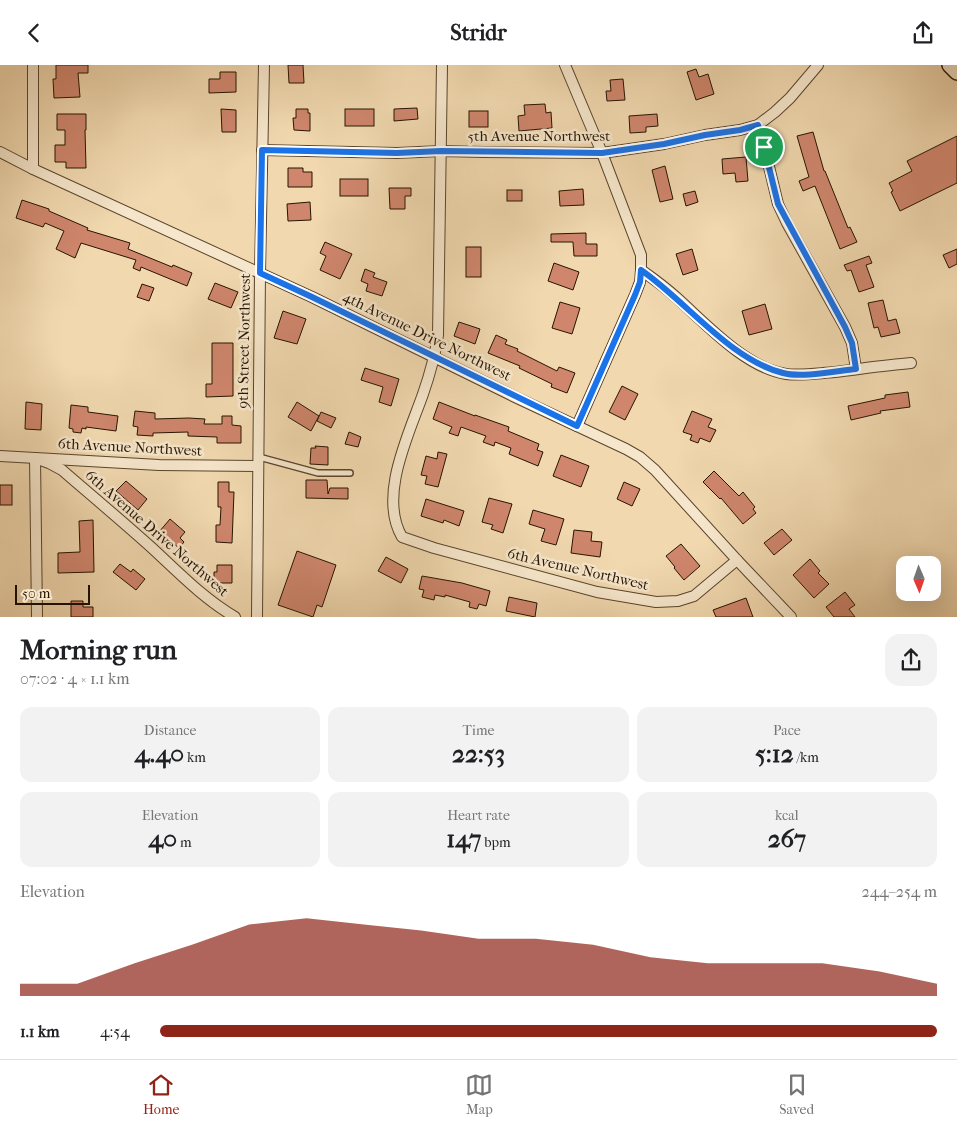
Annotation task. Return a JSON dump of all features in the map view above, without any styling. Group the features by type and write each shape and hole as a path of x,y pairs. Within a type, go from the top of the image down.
{"main road":[{"path":"950,65 957,72"}],"street":[{"path":"33,65 33,169"},
{"name":"9th Street Northwest","path":"257,617 264,65"},
{"path":"435,357 438,335 442,65"},
{"path":"565,65 602,153 641,255 640,282 577,426"},
{"name":"5th Avenue Northwest","path":"262,150 397,153 441,151 602,153 664,144 758,125 785,103 818,65"},
{"path":"758,125 778,204 845,327 852,343 856,369"},
{"name":"4th Avenue Drive Northwest","path":"0,152 33,169 312,297 626,449 655,470 791,617"},
{"path":"641,270 740,353 754,363 784,374 815,374 911,363"},
{"name":"6th Avenue Northwest","path":"435,357 397,467 394,489 394,514 402,537 434,548 597,592 656,603 678,601 694,596 737,560"},
{"name":"6th Avenue Northwest","path":"0,456 159,465 258,461"},
{"path":"35,458 37,617"},
{"name":"6th Avenue Drive Northwest","path":"35,458 62,470 184,578 221,609 235,617"}],"lane":[{"path":"258,461 318,473 350,473"}],"building":[{"path":"56,65 88,65 88,73 78,73 80,97 54,98 53,79 56,79"},
{"path":"288,65 303,65 304,83 289,83"},
{"path":"696,69 699,77 708,74 714,94 696,100 687,72"},
{"path":"220,72 236,72 236,92 209,93 209,79 220,79"},
{"path":"623,79 625,100 607,101 606,91 611,91 610,80"},
{"path":"545,104 546,113 551,112 552,128 519,131 518,116 525,115 524,105"},
{"path":"417,108 418,119 394,121 394,109"},
{"path":"221,109 236,110 236,132 222,132"},
{"path":"296,109 308,109 308,113 310,113 310,131 294,130 293,118 296,118"},
{"path":"345,109 374,109 374,126 345,126"},
{"path":"469,111 488,111 488,127 469,127"},
{"path":"57,114 86,114 86,168 66,168 66,162 55,162 55,145 65,145 65,130 57,130"},
{"path":"657,114 658,126 646,127 646,132 630,133 629,116"},
{"path":"813,132 824,171 848,228 850,227 857,242 840,249 815,186 803,191 799,181 809,177 797,136"},
{"path":"957,136 957,183 900,211 889,183 912,171 907,161"},
{"path":"746,157 748,181 736,182 735,173 723,174 722,159"},
{"path":"665,166 673,199 660,202 652,170"},
{"path":"288,168 303,168 303,172 312,172 312,187 288,187"},
{"path":"340,179 368,179 368,196 340,196"},
{"path":"389,188 411,188 411,196 405,196 405,209 390,209"},
{"path":"583,189 584,205 560,206 559,191"},
{"path":"507,190 522,190 522,201 507,201"},
{"path":"695,191 698,202 686,206 683,194"},
{"path":"22,200 49,209 49,211 88,228 87,230 130,243 128,249 192,273 187,286 141,267 140,271 133,268 136,260 81,243 75,258 56,249 64,231 45,223 43,227 16,218"},
{"path":"310,202 311,220 288,221 287,204"},
{"path":"586,233 586,244 597,244 597,256 574,256 573,242 551,242 551,234"},
{"path":"325,242 352,254 340,279 320,270 326,256 320,253"},
{"path":"466,247 481,247 481,277 466,277"},
{"path":"692,249 698,270 683,275 676,254"},
{"path":"957,249 957,264 949,268 943,255"},
{"path":"869,256 872,263 866,265 874,287 859,292 851,270 847,271 844,265"},
{"path":"554,263 579,272 573,290 548,281"},
{"path":"365,269 375,273 373,277 387,282 382,296 366,291 368,284 361,281"},
{"path":"215,283 238,292 231,308 208,299"},
{"path":"142,284 154,288 149,301 137,297"},
{"path":"883,300 888,321 896,319 900,333 881,337 878,327 874,328 868,303"},
{"path":"560,302 580,308 572,334 552,328"},
{"path":"765,304 772,329 749,335 742,311"},
{"path":"283,311 306,319 297,344 274,338"},
{"path":"459,322 480,329 475,344 454,336"},
{"path":"496,335 507,340 505,344 518,349 517,351 557,371 559,367 575,373 567,393 551,387 552,384 519,368 520,366 488,353"},
{"path":"212,343 233,343 233,396 206,397 206,384 212,384"},
{"path":"365,368 399,379 391,406 379,402 383,387 361,380"},
{"path":"622,386 638,394 625,420 609,412"},
{"path":"908,392 910,407 880,411 881,413 851,420 848,406 885,398 885,395"},
{"path":"26,402 42,404 41,430 25,429"},
{"path":"297,402 319,416 311,431 288,417"},
{"path":"439,402 509,427 508,431 539,444 537,450 543,452 538,466 509,454 511,448 495,442 494,446 483,442 486,436 461,427 458,436 449,433 452,427 433,419"},
{"path":"71,405 88,407 88,412 118,416 116,431 86,427 86,429 82,428 81,433 73,432 73,429 69,428"},
{"path":"135,411 155,413 155,419 205,419 204,424 222,424 222,416 232,416 232,425 241,426 241,443 217,443 217,437 188,436 188,432 153,433 153,436 137,435 138,427 133,426"},
{"path":"692,411 712,419 708,427 716,430 710,442 700,438 698,443 690,440 692,435 683,432"},
{"path":"321,412 336,418 331,428 317,421"},
{"path":"349,432 361,437 358,447 345,444"},
{"path":"315,446 328,447 328,465 310,464 311,448 316,448"},
{"path":"438,452 447,454 438,487 425,484 427,476 421,475 426,456 437,459"},
{"path":"561,455 589,466 581,487 553,476"},
{"path":"714,471 739,496 743,492 755,507 753,509 756,513 743,524 721,498 703,482"},
{"path":"306,480 327,480 328,494 330,488 348,488 348,499 306,498"},
{"path":"126,481 147,499 138,510 116,491"},
{"path":"218,482 229,482 229,492 234,492 232,543 216,542 216,525 220,525 221,507 218,507"},
{"path":"624,482 640,489 632,506 617,499"},
{"path":"0,485 12,485 12,505 0,505"},
{"path":"489,498 512,504 503,533 491,529 493,525 482,522"},
{"path":"426,499 464,511 459,526 444,520 443,523 421,516"},
{"path":"533,510 564,519 556,545 541,541 545,529 529,524"},
{"path":"170,519 185,532 180,538 184,542 179,548 159,532"},
{"path":"93,520 94,572 58,573 58,553 80,552 79,521"},
{"path":"782,529 792,540 774,555 764,543"},
{"path":"574,530 592,532 591,541 602,542 600,557 571,553"},
{"path":"681,544 700,566 684,580 666,556"},
{"path":"297,551 336,565 322,607 317,605 313,617 278,605"},
{"path":"386,557 408,569 401,583 378,571"},
{"path":"810,559 820,571 818,573 829,584 814,598 793,575"},
{"path":"120,564 131,572 133,569 145,579 136,590 113,572"},
{"path":"217,565 232,565 232,583 214,583 214,572 217,572"},
{"path":"422,576 462,583 490,591 486,606 479,604 477,609 469,607 470,602 445,595 445,597 435,595 434,600 422,597 424,590 419,589"},
{"path":"845,592 855,605 849,609 855,617 834,617 826,607"},
{"path":"509,597 537,603 535,617 506,611"},
{"path":"746,598 753,617 716,617 713,610"},
{"path":"71,601 83,601 83,607 93,607 93,617 71,617"}],"route":[{"path":"758,125 764,147 778,204 845,327 852,343 856,369 815,374 784,374 754,363 641,270 640,282 635,295 577,426 260,273 262,150 397,153 441,151 602,153 664,144 758,125"}]}
